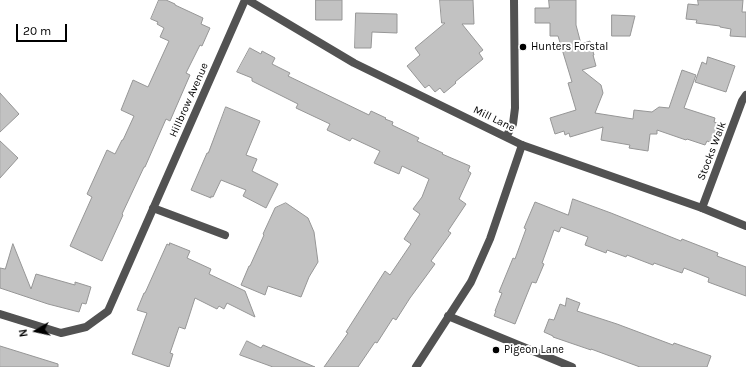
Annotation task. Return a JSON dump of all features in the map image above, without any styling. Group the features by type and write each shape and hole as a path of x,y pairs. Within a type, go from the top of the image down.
{"street":[{"name":"Hillbrow Avenue","path":"0,314 61,333 86,327 108,311 245,0"},
{"name":"Mill Lane","path":"248,0 354,63 506,138 522,145 702,208 746,226"},
{"path":"506,138 513,124 515,108 514,0"},
{"name":"Stocks Walk","path":"702,208 745,100"},
{"path":"416,367 471,282 490,239 522,145"},
{"path":"153,208 225,235"},
{"path":"448,316 572,367"}],"building":[{"path":"159,0 166,0 203,18 201,24 210,28 202,46 200,45 186,73 190,75 170,121 166,119 102,261 70,246 92,197 87,194 107,150 115,154 134,116 121,110 133,80 148,87 169,41 160,37 164,28 157,24 158,22 151,19"},
{"path":"316,0 342,0 342,20 316,20"},
{"path":"440,0 473,0 474,24 462,24 483,50 479,53 483,59 444,93 440,88 435,92 429,85 425,88 407,66 420,55 415,48 445,23 442,23"},
{"path":"549,0 576,0 576,25 581,44 590,41 596,66 582,70 601,85 603,93 595,113 633,119 634,110 652,112 659,107 669,108 682,70 696,75 684,108 715,118 714,122 724,126 717,145 707,141 705,145 657,130 657,134 650,134 648,151 629,148 630,145 601,140 603,127 570,137 569,133 565,135 564,131 555,134 550,118 576,110 568,83 572,82 558,36 550,36 550,23 535,23 535,8 549,8"},
{"path":"698,0 743,0 742,12 746,12 746,37 730,36 731,29 696,23 697,20 686,19 688,4 698,5"},
{"path":"356,13 397,14 397,33 372,32 371,48 355,48"},
{"path":"612,15 635,16 630,36 612,36"},
{"path":"250,48 261,54 262,51 275,58 272,64 290,73 288,76 369,115 371,111 386,118 385,119 393,122 392,125 419,138 417,141 470,166 468,171 471,173 459,199 466,204 448,231 451,233 431,261 435,264 396,320 393,318 377,343 375,342 358,367 324,367 348,333 346,332 385,271 390,275 411,244 404,239 420,214 413,209 422,197 429,179 402,166 399,174 374,163 380,151 352,138 350,141 327,130 330,124 296,108 298,104 252,81 252,78 237,72"},
{"path":"708,57 735,66 726,92 695,82 702,62 706,64"},
{"path":"0,93 19,114 0,132"},
{"path":"226,107 260,121 246,155 257,159 252,171 278,184 266,208 243,196 246,190 221,180 213,197 211,196 211,198 191,190 208,153"},
{"path":"0,141 18,158 0,178"},
{"path":"573,199 681,241 682,239 718,253 717,256 746,267 746,296 708,282 709,278 684,268 682,273 654,263 653,265 627,255 626,257 607,250 606,253 585,245 588,237 561,227 559,232 554,230 542,263 544,264 536,283 532,282 515,324 494,316 502,293 499,292 513,258 515,259 526,229 524,228 535,202 568,215"},
{"path":"286,203 308,218 314,232 318,262 309,277 301,297 268,286 265,295 241,285 275,208"},
{"path":"170,243 190,251 187,258 211,269 209,274 245,291 255,317 227,303 224,309 219,306 217,309 195,298 185,329 179,327 170,353 173,354 169,367 132,354 147,313 137,310 167,244 169,245"},
{"path":"13,244 31,289 36,274 75,285 75,282 91,287 86,304 82,303 79,312 48,304 0,288 0,268 5,269"},
{"path":"567,298 580,303 577,311 673,345 674,343 711,356 707,367 640,367 553,337 544,332 549,319 554,320 560,304 565,306"},
{"path":"247,341 261,348 263,345 315,367 273,367 240,355"},
{"path":"0,346 58,364 58,367 0,367"}],"place":[{"name":"Hunters Forstal","path":"523,47"},
{"name":"Pigeon Lane","path":"496,350"}]}
